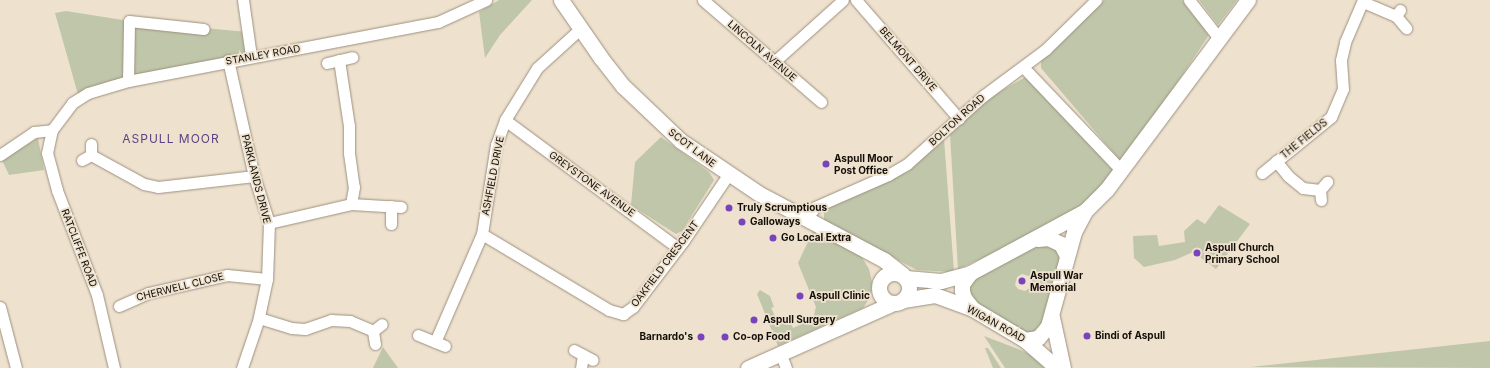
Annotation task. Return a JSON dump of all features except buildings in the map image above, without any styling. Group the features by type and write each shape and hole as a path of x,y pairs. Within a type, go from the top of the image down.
{"main road":[{"name":"SCOT LANE","path":"561,0 580,29 623,86 681,141 728,175 805,220 888,262 904,276"},
{"path":"1025,340 1042,335 1052,316 1067,256 1077,225 1085,211 1122,170 1218,37 1248,0"},
{"path":"864,317 889,273 941,280 970,274 1085,211"},
{"path":"1038,238 1048,238 1061,244 1067,256"},
{"path":"862,249 884,299 898,302 910,287 904,276"},
{"path":"970,274 962,284 962,291 964,298 973,309"},
{"name":"WIGAN ROAD","path":"748,368 784,361 864,317 898,302 935,295 973,309 1025,340 1057,368"},
{"path":"1052,316 1063,368"}],"street":[{"path":"243,0 251,56"},
{"name":"STANLEY ROAD","path":"52,130 65,111 79,98 100,88 228,60 438,22 486,0"},
{"name":"LINCOLN AVENUE","path":"703,0 822,102"},
{"path":"775,61 843,0"},
{"name":"BOLTON ROAD","path":"805,220 814,207 888,175 907,164 983,96 1024,68 1096,0"},
{"path":"1189,0 1218,37"},
{"name":"THE FIELDS","path":"1262,173 1331,117 1343,89 1341,60 1345,42 1363,1 1398,13 1406,28"},
{"name":"BELMONT DRIVE","path":"860,2 959,119"},
{"path":"128,81 130,21 204,29"},
{"name":"ASHFIELD DRIVE","path":"418,335 440,344 482,234 496,145 505,120 537,68 580,29"},
{"path":"327,63 352,57"},
{"name":"PARKLANDS DRIVE","path":"228,60 254,176 269,223 267,279 259,318 242,368"},
{"path":"338,60 349,126 349,153 354,187 351,204"},
{"path":"1024,68 1122,170"},
{"name":"GREYSTONE AVENUE","path":"505,120 678,248"},
{"path":"0,155 34,132 52,130"},
{"name":"RATCLIFFE ROAD","path":"52,130 47,153 51,170 97,295 114,368"},
{"path":"88,153 144,184 158,187 254,176"},
{"name":"THE FIELDS","path":"1276,161 1288,176 1303,188 1323,191"},
{"name":"OAKFIELD CRESCENT","path":"482,234 609,310 619,314 633,307 678,248 728,175"},
{"path":"269,223 351,204 396,206 391,224"},
{"name":"CHERWELL CLOSE","path":"119,306 148,293 227,275 267,279"},
{"path":"0,307 16,368"},
{"path":"259,318 291,328 305,329 331,320 346,320 373,331"},
{"path":"373,331 382,324"},
{"path":"373,331 375,344"},
{"path":"581,368 583,355"}],"green space":[{"path":"499,0 532,0 500,35 485,58 479,12"},
{"path":"1104,0 1182,0 1209,35 1123,164 1041,68 1041,61"},
{"path":"1199,0 1237,0 1218,25"},
{"path":"66,11 129,21 247,32 251,56 79,98 55,13"},
{"path":"1029,75 1115,173 1083,204 1011,245 958,269 950,134 992,96"},
{"path":"661,137 709,172 714,180 682,231 676,234 631,205 635,162"},
{"path":"38,138 44,170 9,175 2,160"},
{"path":"944,139 954,272 917,270 824,221 824,210 909,171"},
{"path":"1219,205 1250,224 1216,269 1193,252 1175,260 1144,267 1134,258 1133,236 1157,235 1159,246 1185,242 1184,231 1197,219 1205,224"},
{"path":"813,231 861,256 869,269 872,282 871,296 863,308 778,346 757,294 760,290 770,296 774,307 771,308 779,324 789,320 793,328 813,319 816,307 798,263"},
{"path":"1038,239 1065,248 1038,338 973,309 965,279","holes":["1022,274 1029,276 1032,281 1031,287 1025,291 1018,289 1015,285 1017,277"]},
{"path":"984,336 1023,351 1038,359 1047,368 1005,368"},
{"path":"1490,341 1490,368 1251,367"},
{"path":"383,347 398,368 373,368"},
{"path":"985,348 988,348 1001,368 993,368"}],"place":[{"name":"Aspull Moor Post Office","path":"826,164"},
{"name":"Truly Scrumptious","path":"729,208"},
{"name":"Galloways","path":"742,222"},
{"name":"Go Local Extra","path":"773,238"},
{"name":"Aspull Church Primary School","path":"1197,253"},
{"name":"Aspull War Memorial","path":"1022,281"},
{"name":"Aspull Clinic","path":"800,296"},
{"name":"Aspull Surgery","path":"754,320"},
{"name":"Bindi of Aspull","path":"1087,336"},
{"name":"Barnardo's","path":"701,337"},
{"name":"Co-op Food","path":"725,337"}],"district":[{"name":"ASPULL MOOR","path":"171,139"}]}
